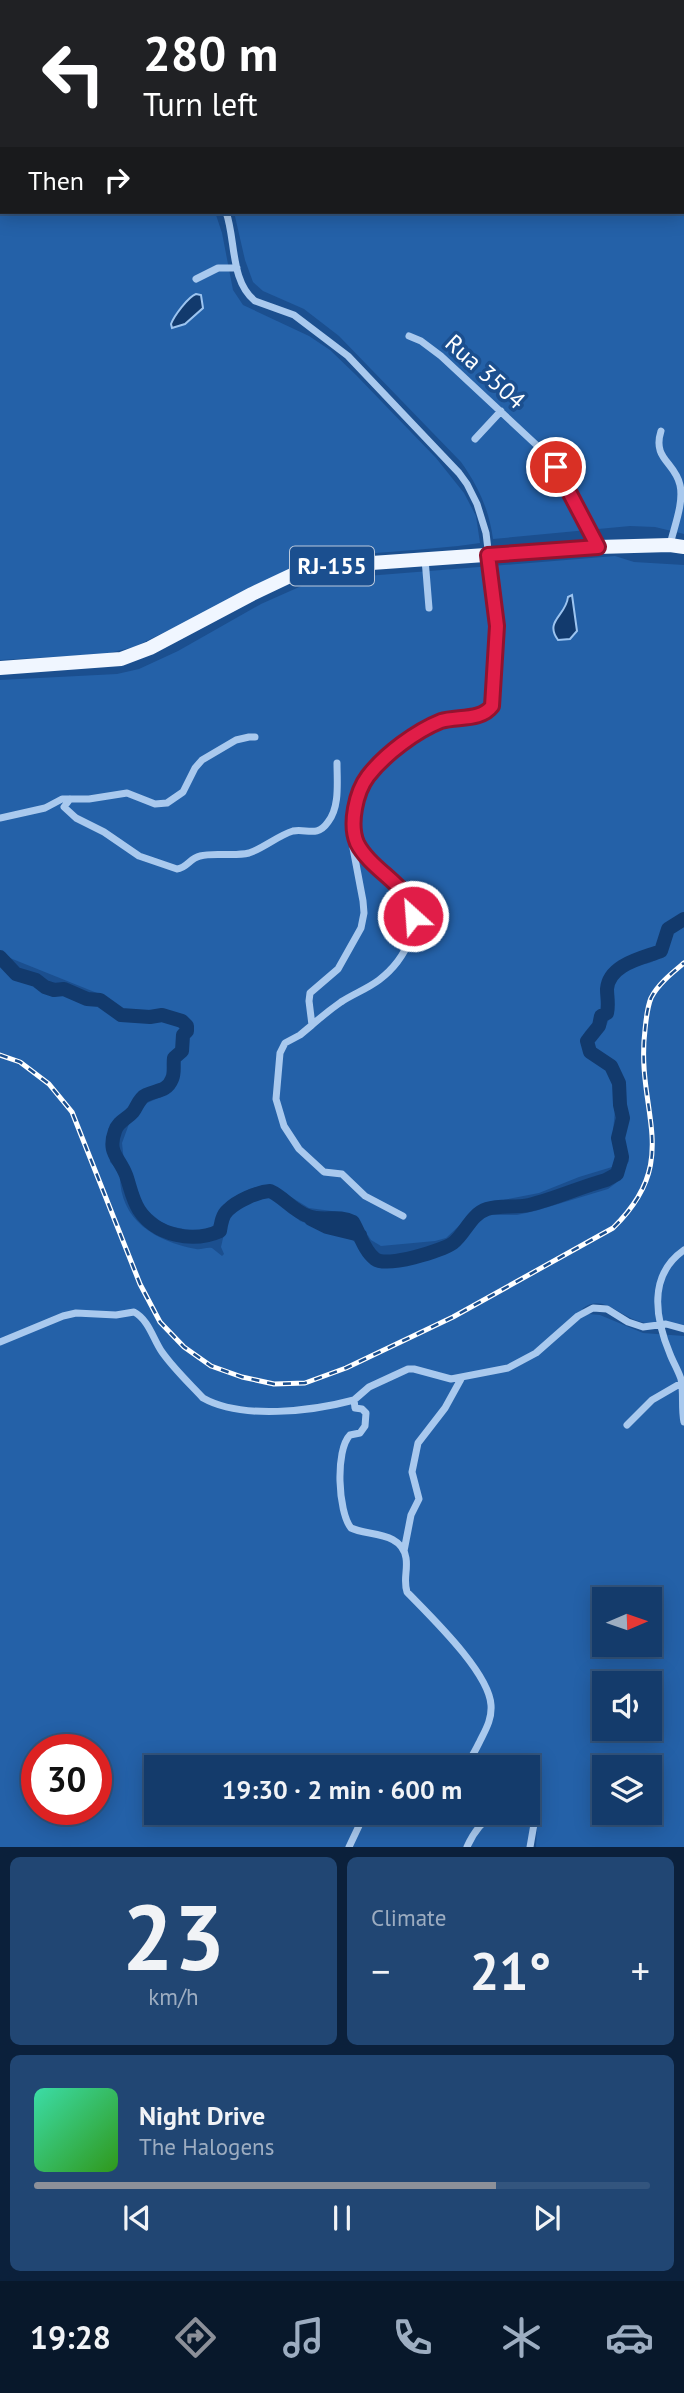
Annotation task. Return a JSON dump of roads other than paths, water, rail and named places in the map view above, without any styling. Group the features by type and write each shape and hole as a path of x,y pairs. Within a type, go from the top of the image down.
{"main road":[{"name":"RJ-155","path":"0,668 121,659 150,648 292,575 329,566 598,547 677,546"}],"street":[{"path":"226,214 237,268 250,297 294,315 348,356 467,484 480,511 486,533 497,626 492,706 484,713 434,724 395,750 368,777 359,797 353,831 353,848 364,913 361,928 338,969 310,993 312,1025"},
{"path":"196,279 218,268 237,268"},
{"name":"Rua 3504","path":"409,337 431,348 544,452 556,467 598,547"},
{"path":"475,439 501,411"},
{"path":"661,431 660,455 674,471 680,485 677,546"},
{"path":"425,558 429,608"},
{"path":"0,818 45,808 62,799 102,798 127,793 155,804 167,803 183,792 195,768 209,755 236,740 256,737"},
{"path":"70,799 64,807 76,818 104,832 139,856 182,869 197,856 247,853 294,831 308,833 322,828 327,824 334,808 337,764"},
{"path":"353,831 363,852 405,894 413,916 412,934 406,948 382,978 339,1003 300,1035 285,1043 280,1053 276,1099 284,1126 299,1149 324,1172 342,1174 365,1196 403,1216"},
{"path":"684,1250 673,1258 659,1285 657,1306 671,1356 682,1382 684,1422"},
{"path":"0,1342 76,1313 116,1315 134,1312 144,1319 162,1352 172,1364 209,1402 247,1409 287,1411 326,1407 354,1399 369,1387 408,1369 461,1379 508,1368 523,1362 578,1316 593,1308 607,1309 628,1322 643,1327 661,1325 684,1329"},
{"path":"461,1379 418,1443 412,1472 419,1499 411,1515 404,1551 407,1592 468,1658 489,1695 489,1723 472,1755"},
{"path":"626,1425 652,1400 682,1382"},
{"path":"354,1399 355,1408 366,1413 365,1426 360,1433 350,1435 344,1443 339,1481 343,1517 351,1528 384,1536 404,1551"},
{"path":"349,1847 359,1825"},
{"path":"467,1847 481,1825"},
{"path":"530,1847 534,1825"}],"waterway":[{"path":"0,957 16,974 36,980 45,987 64,989 87,999 100,1000 121,1015 162,1015 182,1021 187,1026 183,1035 182,1051 174,1058 170,1083 142,1098 133,1112 118,1125 113,1138 113,1150 126,1175 137,1206 155,1226 176,1235 209,1235 220,1231 223,1217 232,1207 253,1195 270,1191 308,1216 353,1222 371,1256 381,1261 391,1261 426,1254 453,1243 472,1220 487,1209 539,1202 617,1174 622,1157 618,1138 623,1118 619,1083 611,1066 590,1052 587,1041 599,1026 601,1016 607,1013 609,980 628,963 661,951 668,929 684,919"},
{"path":"311,1219 327,1227 360,1235"}],"railway":[{"path":"0,1055 20,1062 49,1084 72,1112 140,1284 160,1322 184,1347 211,1366 274,1384 305,1383 346,1368 453,1317 613,1228 634,1203 647,1179 652,1157 644,1059 645,1030 651,998 657,988 684,963"}]}
